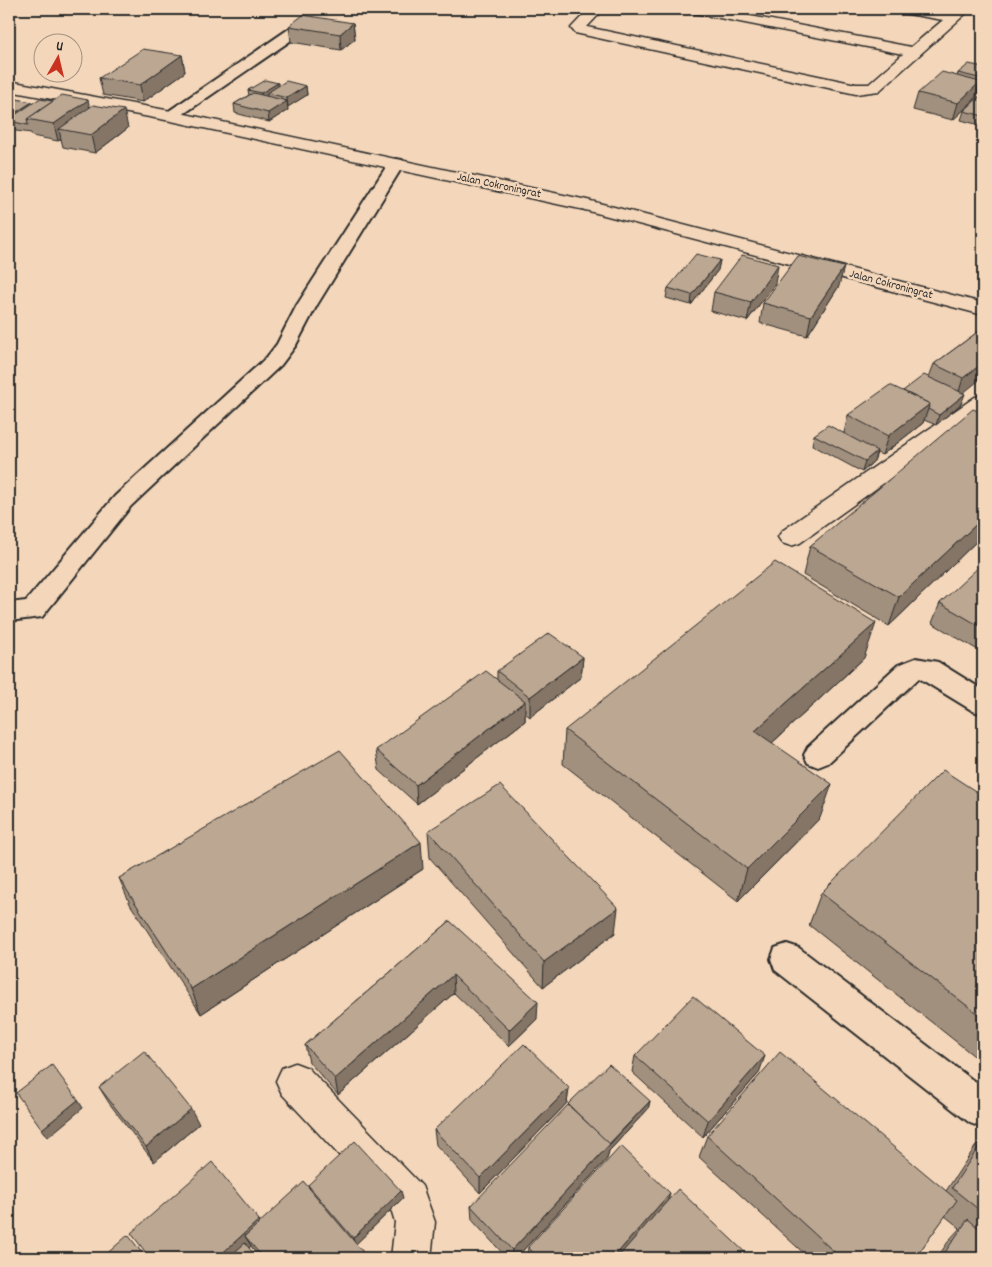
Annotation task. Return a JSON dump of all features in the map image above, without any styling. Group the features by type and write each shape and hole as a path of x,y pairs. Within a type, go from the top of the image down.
{"street":[{"path":"597,9 581,23 578,28 580,30 856,89 873,88 959,13"},
{"path":"694,9 914,52"},
{"path":"902,9 959,13"},
{"name":"Jalan Cokroningrat","path":"9,86 171,116 587,204 983,309"},
{"path":"790,538 983,402"},
{"path":"295,1081 408,1200 415,1222 412,1258"}],"lane":[{"path":"171,116 304,25"},
{"path":"9,612 33,610 123,500 274,361 286,345 307,305 396,164"},
{"path":"818,754 908,672 916,668 928,669 983,703"},
{"path":"787,959 983,1110"}],"building":[{"path":"303,15 353,23 340,34 289,26"},
{"path":"143,49 182,55 140,85 99,78"},
{"path":"969,64 983,67 983,79 958,73"},
{"path":"942,72 980,82 958,103 918,93"},
{"path":"265,80 278,83 261,93 248,90"},
{"path":"286,81 306,86 287,98 267,93"},
{"path":"253,93 287,101 268,113 234,104"},
{"path":"983,93 983,116 964,111"},
{"path":"62,95 88,100 54,124 27,119"},
{"path":"9,99 32,102 9,117"},
{"path":"39,99 53,101 27,119 28,125 9,121 9,119"},
{"path":"93,105 124,110 91,135 59,129"},
{"path":"696,254 720,260 692,295 668,288"},
{"path":"742,255 778,265 751,302 714,292"},
{"path":"798,256 844,267 811,316 763,303"},
{"path":"983,328 983,363 963,378 934,364"},
{"path":"924,375 965,394 939,415 928,409 930,404 903,391"},
{"path":"890,385 930,404 888,436 848,415"},
{"path":"973,409 983,413 983,518 899,597 810,546"},
{"path":"828,425 877,451 865,461 814,435"},
{"path":"775,562 876,623 755,731 832,784 747,869 565,730"},
{"path":"983,565 983,628 940,603"},
{"path":"549,633 583,657 530,697 497,671"},
{"path":"486,671 525,701 416,785 376,750"},
{"path":"340,750 421,842 191,989 119,878"},
{"path":"943,770 983,796 983,1018 821,893"},
{"path":"500,785 618,908 544,962 428,831"},
{"path":"450,921 538,1002 509,1030 453,975 335,1079 305,1045"},
{"path":"693,996 765,1056 708,1121 635,1056"},
{"path":"524,1044 569,1088 480,1178 434,1130"},
{"path":"144,1051 191,1109 146,1147 99,1087"},
{"path":"780,1052 957,1200 915,1258 841,1258 707,1136"},
{"path":"609,1064 650,1101 609,1144 568,1104"},
{"path":"52,1065 78,1100 42,1129 16,1093"},
{"path":"568,1105 610,1144 512,1250 471,1206"},
{"path":"983,1140 983,1213 952,1188"},
{"path":"355,1141 401,1191 353,1238 308,1185"},
{"path":"621,1146 670,1193 613,1258 538,1258 528,1247"},
{"path":"212,1162 259,1220 217,1258 150,1258 131,1233"},
{"path":"304,1182 368,1258 263,1258 245,1236"},
{"path":"678,1189 751,1258 617,1258"},
{"path":"968,1219 983,1232 983,1258 941,1258"},
{"path":"128,1235 146,1258 102,1258"},
{"path":"245,1243 257,1258 228,1258"}]}
